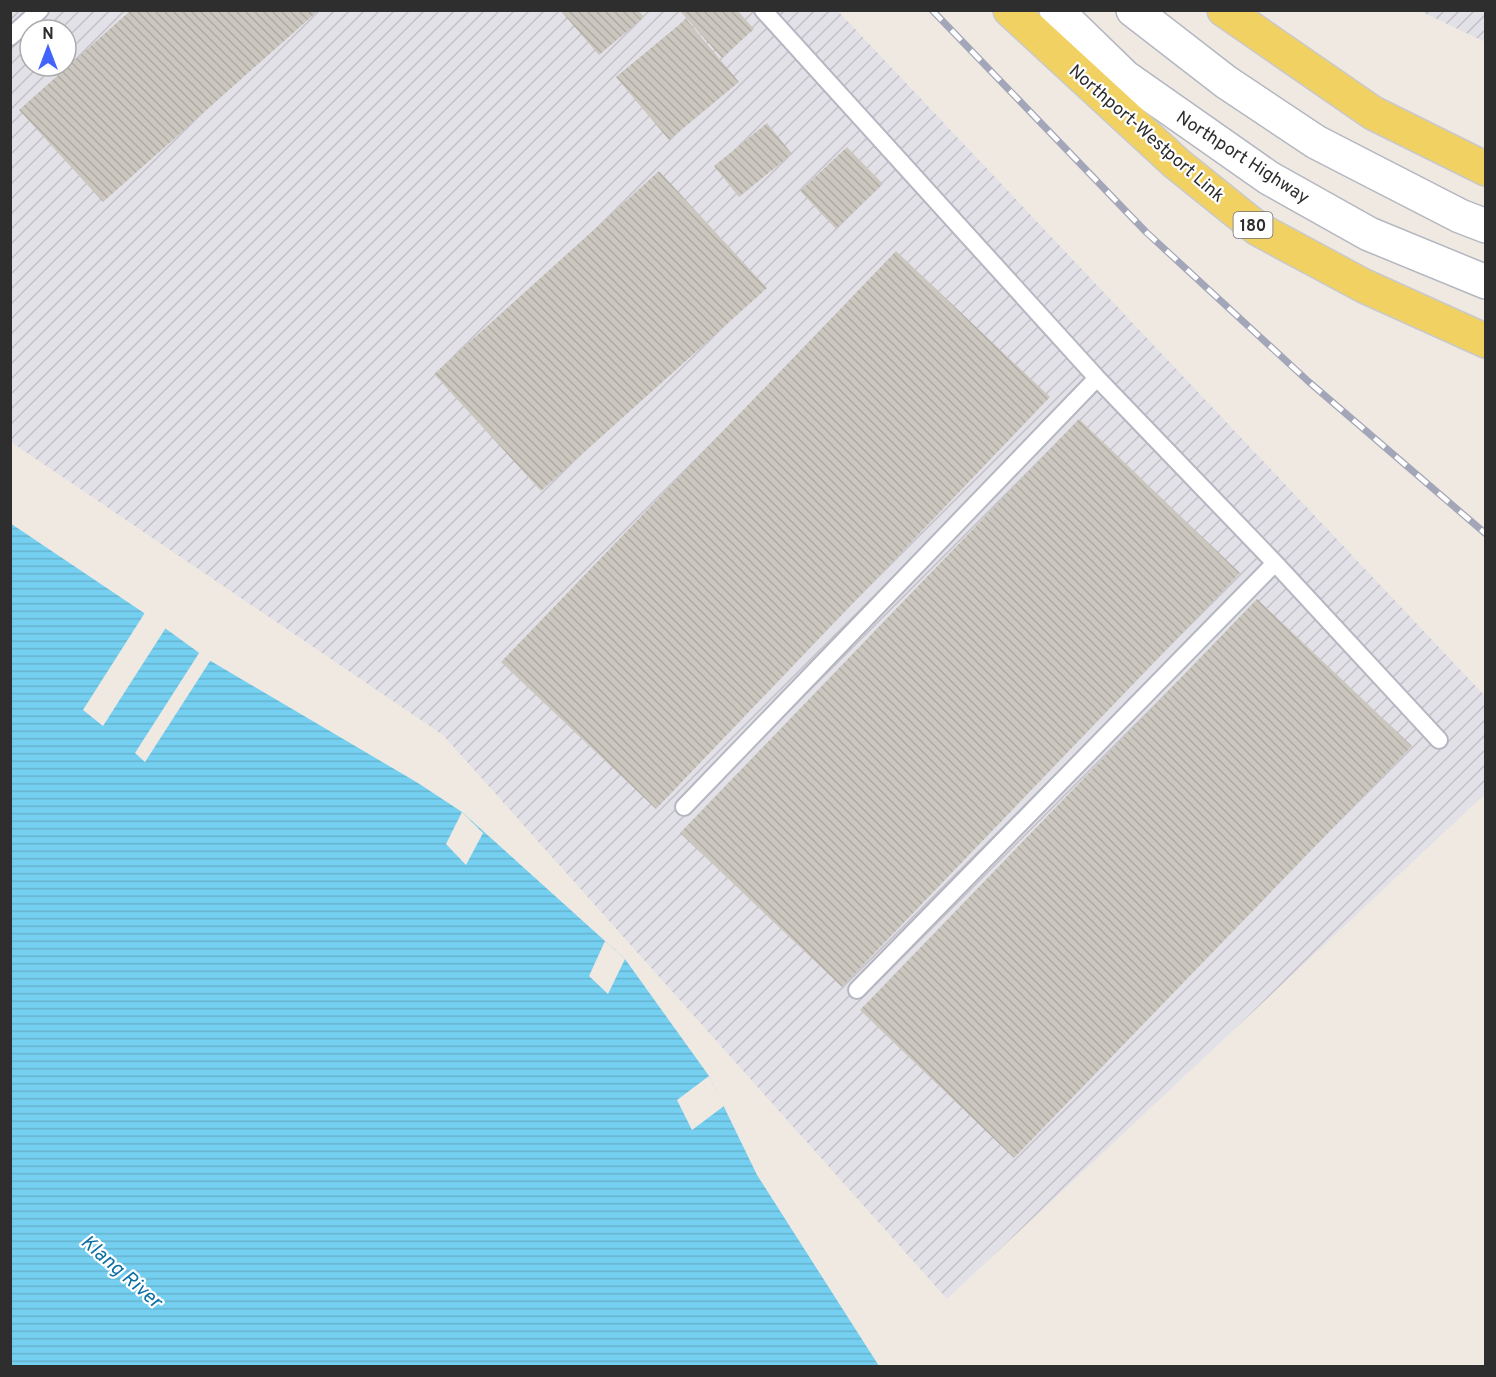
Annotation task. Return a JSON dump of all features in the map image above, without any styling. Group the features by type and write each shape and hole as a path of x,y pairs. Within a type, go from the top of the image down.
{"main road":[{"name":"Northport-Westport Link","path":"1010,10 1176,163 1258,229 1365,286 1485,341"},
{"name":"Northport Highway","path":"1056,10 1125,77 1269,178 1369,234 1485,282"},
{"path":"1133,10 1226,82 1316,142 1460,216 1485,226"},
{"path":"1224,10 1373,113 1485,169"}],"lane":[{"path":"10,37 40,10"},
{"path":"763,10 1097,378 1275,563 1439,740"},
{"path":"684,807 1097,378"},
{"path":"857,990 1275,563"}],"shaded area":[{"path":"10,11 838,11 1485,696 1485,794 947,1299 443,735 11,442"},
{"path":"1420,11 1485,11 1485,42"}],"water":[{"name":"Klang River","path":"10,523 144,613 209,660 418,783 462,812 625,959 709,1076 757,1175 879,1366 11,1366"}],"pier":[{"path":"146,611 167,626 103,726 83,710"},
{"path":"201,650 212,658 145,762 135,753"},
{"path":"462,812 483,833 466,865 446,844"},
{"path":"605,941 625,959 608,994 589,976"},
{"path":"709,1076 724,1106 692,1130 677,1100"}],"building":[{"path":"131,10 319,10 103,202 19,110 55,78 78,78 78,57"},
{"path":"560,10 638,10 644,17 599,55"},
{"path":"679,10 737,10 754,29 722,58"},
{"path":"686,19 739,82 669,140 616,77"},
{"path":"767,123 792,154 739,197 714,166"},
{"path":"847,147 883,184 836,229 800,191"},
{"path":"659,171 767,288 541,491 434,374"},
{"path":"896,251 1050,397 656,809 501,662"},
{"path":"1079,419 1240,573 842,987 680,833"},
{"path":"1257,599 1412,746 1014,1158 860,1010"}],"railway":[{"path":"932,10 1146,232 1309,382 1486,534"}]}
